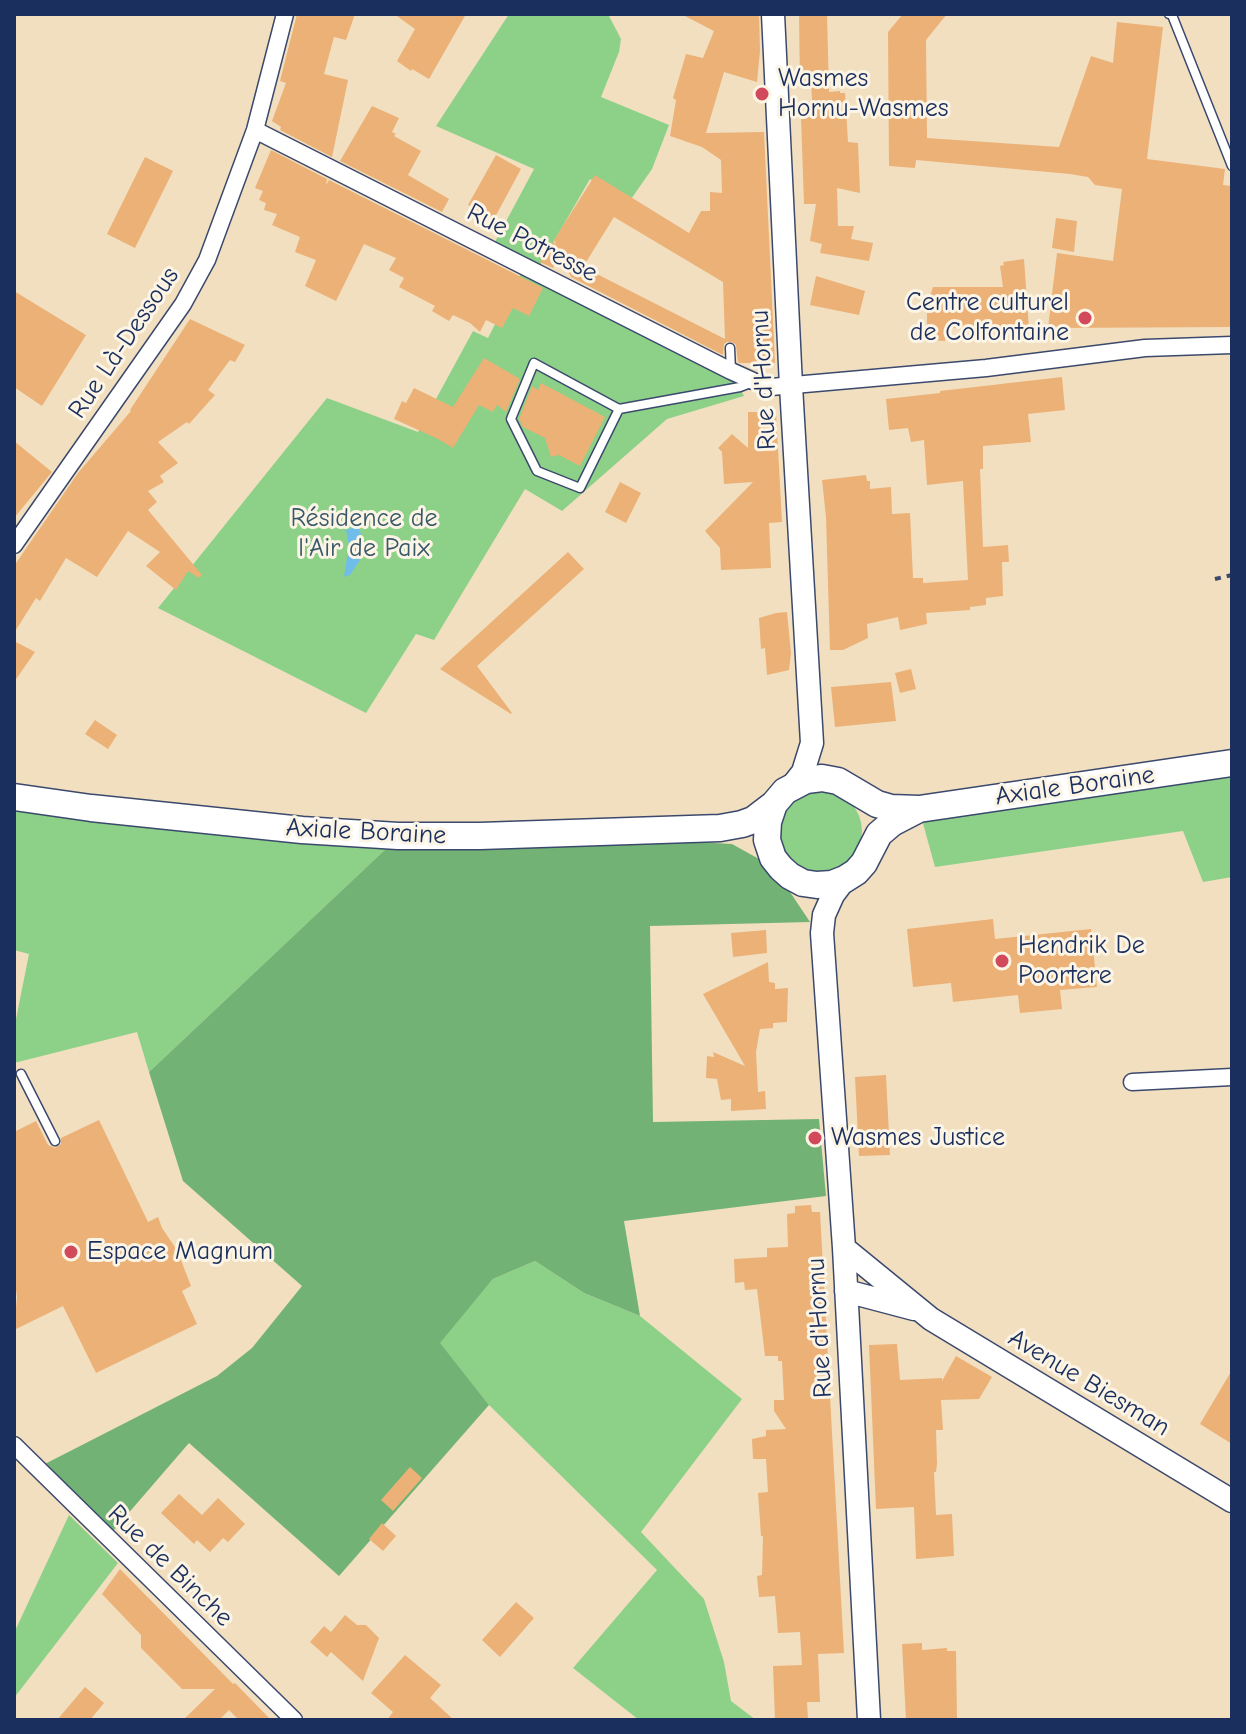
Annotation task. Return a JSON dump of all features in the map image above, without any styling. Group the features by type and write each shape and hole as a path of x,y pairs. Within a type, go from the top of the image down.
{"main road":[{"name":"Axiale Boraine","path":"838,781 860,796 891,808 919,809 1232,763"},
{"path":"720,828 753,820 806,780 822,778 838,781"},
{"path":"782,867 767,840 767,831 768,822 783,795"},
{"path":"860,796 869,808 873,822 871,852"},
{"name":"Axiale Boraine","path":"14,797 302,830 398,836 720,828"},
{"name":"Axiale Boraine","path":"845,879 856,872 871,852 879,834 892,823 919,809"},
{"path":"720,828 758,845 803,883 832,884 845,879"}],"street":[{"name":"Rue Là-Dessous","path":"14,545 183,304 207,260 255,130 285,14"},
{"name":"Rue d'Hornu","path":"773,14 812,743"},
{"name":"Rue Potresse","path":"255,130 731,371 771,387 986,368 1145,348 1232,345"},
{"path":"812,743 828,772 838,781"},
{"path":"783,795 803,772 812,743"},
{"path":"782,867 801,886 822,933"},
{"path":"822,933 824,915 845,879"},
{"name":"Rue d'Hornu","path":"822,933 844,1248 869,1720"},
{"path":"1132,1082 1232,1077"},
{"name":"Avenue Biesman","path":"844,1248 943,1327 1232,1501"},
{"name":"Avenue Biesman","path":"846,1291 919,1310"},
{"name":"Rue de Binche","path":"14,1445 294,1720"}],"lane":[{"path":"1169,14 1232,166"},
{"path":"730,348 731,371"},
{"path":"619,409 580,488 537,471 511,419 534,363 619,409 740,387 753,381"},
{"path":"21,1074 55,1141"}],"path":[{"path":"1215,579 1232,575"}],"green space":[{"path":"509,14 608,14 621,39 601,97 669,125 652,169 629,202 590,179 538,269 495,242 534,169 436,126"},
{"name":"Résidence de l'Air de Paix","path":"521,273 735,379 744,396 667,419 562,511 525,489 434,640 416,634 366,713 158,608 327,398 418,432 473,331 488,338"},
{"path":"1232,764 1232,877 1203,882 1183,831 935,867 919,809"},
{"path":"821,790 837,793 850,802 859,815 862,831 859,847 850,860 837,869 821,872 805,869 792,860 783,847 780,831 783,815 792,802 805,793"},
{"path":"14,808 390,845 149,1072 137,1032 14,1063 14,1029 29,954 14,950"},
{"path":"696,842 732,844 759,859 790,892 810,922 650,926 653,1122 819,1119 826,1196 624,1221 640,1316 584,1293 535,1261 493,1279 440,1343 489,1405 339,1576 189,1443 107,1538 37,1468 217,1376 252,1348 302,1286 183,1181 149,1072 390,845 474,847"},
{"path":"535,1261 584,1293 640,1316 742,1399 641,1532 704,1599 724,1662 731,1701 756,1720 639,1720 573,1668 657,1570 489,1405 439,1343 493,1279"},
{"path":"69,1515 118,1563 14,1698 14,1633"}],"water":[{"path":"358,526 363,540 360,560 350,575 344,577 349,545 346,530"}],"building":[{"path":"297,14 355,14 346,40 334,37 324,74 348,80 332,157 280,130 281,127 272,121 286,83 280,81"},
{"path":"394,14 466,14 429,79 397,61 415,29"},
{"path":"681,14 759,14 757,82 724,72 706,133 764,132 775,363 740,363 736,345 732,342 724,344 723,355 571,277 560,254 553,268 540,262 553,242 556,244 554,240 595,175 689,233 701,211 710,211 710,192 722,193 721,160 702,147 670,136 676,100 673,98 686,54 703,58 714,31","holes":["614,217 723,282 725,339 583,267"]},
{"path":"799,14 827,14 829,92 845,93 848,142 858,143 860,193 837,188 838,226 854,226 851,239 873,243 869,261 820,253 822,244 810,241 816,204 804,204 801,117 813,117 811,83 800,83"},
{"path":"903,14 947,14 926,40 927,138 1059,147 1091,56 1113,63 1117,22 1163,27 1147,159 1225,169 1223,185 1232,186 1232,327 1048,328 1057,253 1113,261 1122,189 1095,185 1088,177 1070,174 916,160 915,168 889,166 888,32"},
{"path":"372,106 399,118 392,132 396,134 394,136 421,151 408,175 449,199 442,212 340,161"},
{"path":"271,150 327,179 326,185 329,180 543,288 529,316 513,308 502,328 486,320 480,332 453,315 449,321 432,311 435,306 399,287 404,278 389,270 396,258 364,244 336,301 305,286 316,260 295,252 300,237 272,225 277,214 264,210 266,203 259,200 263,191 255,188"},
{"path":"496,155 521,169 494,219 468,205"},
{"path":"145,157 173,171 135,248 107,234"},
{"path":"1056,218 1077,221 1074,252 1052,248"},
{"path":"1024,259 1029,329 946,328 945,341 927,340 927,305 933,287 1003,287 1000,266 1004,265 1003,262"},
{"path":"816,276 865,291 859,315 810,305"},
{"path":"14,291 86,335 42,406 14,387"},
{"path":"190,319 245,345 235,362 230,360 208,390 215,395 189,424 187,422 158,442 178,463 160,476 164,482 148,491 157,502 148,510 202,575 199,578 188,571 176,590 146,566 160,552 128,531 97,577 66,558 40,601 36,598 14,633 14,566 78,473 131,411"},
{"path":"484,358 520,379 506,412 497,405 493,412 479,405 453,448 394,419 402,401 406,403 414,388 453,407"},
{"path":"1062,377 1065,410 1028,414 1031,442 983,446 983,469 980,469 983,547 1008,545 1009,562 1002,562 1003,596 986,598 986,605 970,607 970,610 926,613 927,624 900,630 898,617 867,624 868,638 843,650 830,650 822,480 866,475 870,489 891,487 892,514 910,513 913,578 923,578 923,583 968,580 963,481 927,485 924,440 911,442 908,428 889,430 886,399"},
{"path":"541,383 605,417 580,466 559,455 551,457 545,438 523,427 519,419 532,386 538,390"},
{"path":"748,412 776,412 782,522 769,523 771,568 721,570 720,548 705,531 753,482 724,484 722,452 718,448 732,434 748,448"},
{"path":"14,441 52,472 14,518"},
{"path":"620,482 641,493 626,523 605,512"},
{"path":"568,552 584,569 477,666 511,714 440,669"},
{"path":"787,612 791,653 789,670 767,675 759,618"},
{"path":"14,641 35,652 14,682"},
{"path":"911,669 916,689 900,693 895,673"},
{"path":"891,682 896,721 835,727 831,687"},
{"path":"95,720 117,735 108,749 85,734"},
{"name":"Hendrik De Poortere","path":"993,919 995,939 1091,929 1097,987 1060,990 1062,1009 1020,1013 1018,995 953,1002 951,983 913,987 907,929"},
{"path":"766,930 767,953 733,957 731,933"},
{"path":"768,962 769,982 775,983 775,989 788,988 787,1022 773,1023 773,1028 760,1029 756,1052 758,1092 765,1091 766,1109 731,1111 731,1099 721,1100 717,1079 706,1078 707,1056 714,1057 713,1052 745,1066 703,994"},
{"path":"886,1075 890,1155 859,1156 855,1077"},
{"name":"Espace Magnum","path":"99,1120 148,1222 158,1217 177,1250 191,1286 182,1291 197,1324 96,1373 63,1306 14,1330 17,1297 14,1275 14,1132 36,1121 48,1145 55,1148 61,1144 61,1138"},
{"path":"811,1205 812,1212 820,1212 844,1653 818,1654 820,1702 807,1702 808,1720 775,1720 773,1666 802,1665 800,1632 778,1633 775,1596 759,1597 757,1576 762,1575 763,1536 758,1493 768,1492 766,1459 753,1459 752,1439 766,1436 766,1430 786,1429 774,1411 774,1400 784,1400 782,1361 778,1361 778,1356 765,1356 757,1289 745,1290 744,1282 735,1283 734,1259 767,1257 767,1248 788,1247 787,1214 795,1213 795,1206"},
{"path":"897,1344 900,1380 942,1378 942,1381 956,1356 992,1377 979,1399 941,1400 943,1430 936,1430 937,1464 934,1472 936,1515 952,1514 954,1556 916,1559 914,1507 876,1509 869,1345"},
{"path":"1232,1370 1232,1444 1200,1424"},
{"path":"410,1467 422,1478 393,1511 381,1500"},
{"path":"179,1494 202,1515 218,1498 245,1524 228,1542 223,1538 210,1552 197,1540 194,1544 161,1513"},
{"path":"382,1523 396,1536 383,1551 369,1539"},
{"path":"120,1569 271,1720 239,1720 229,1710 219,1720 183,1720 215,1689 182,1689 141,1648 141,1635 102,1594"},
{"path":"516,1602 534,1618 500,1657 482,1640"},
{"path":"345,1615 357,1625 366,1625 379,1638 363,1681 331,1652 327,1657 310,1642 324,1626 331,1632"},
{"path":"922,1643 922,1650 947,1648 947,1651 956,1651 957,1720 906,1720 902,1644"},
{"path":"405,1655 441,1685 430,1698 454,1720 387,1720 393,1712 371,1693"},
{"path":"85,1687 104,1703 90,1720 57,1720"}],"place":[{"name":"Wasmes Hornu-Wasmes","path":"762,94"},
{"name":"Centre culturel de Colfontaine","path":"1085,318"},
{"name":"Hendrik De Poortere","path":"1002,961"},
{"name":"Wasmes Justice","path":"815,1138"},
{"name":"Espace Magnum","path":"71,1252"}]}
